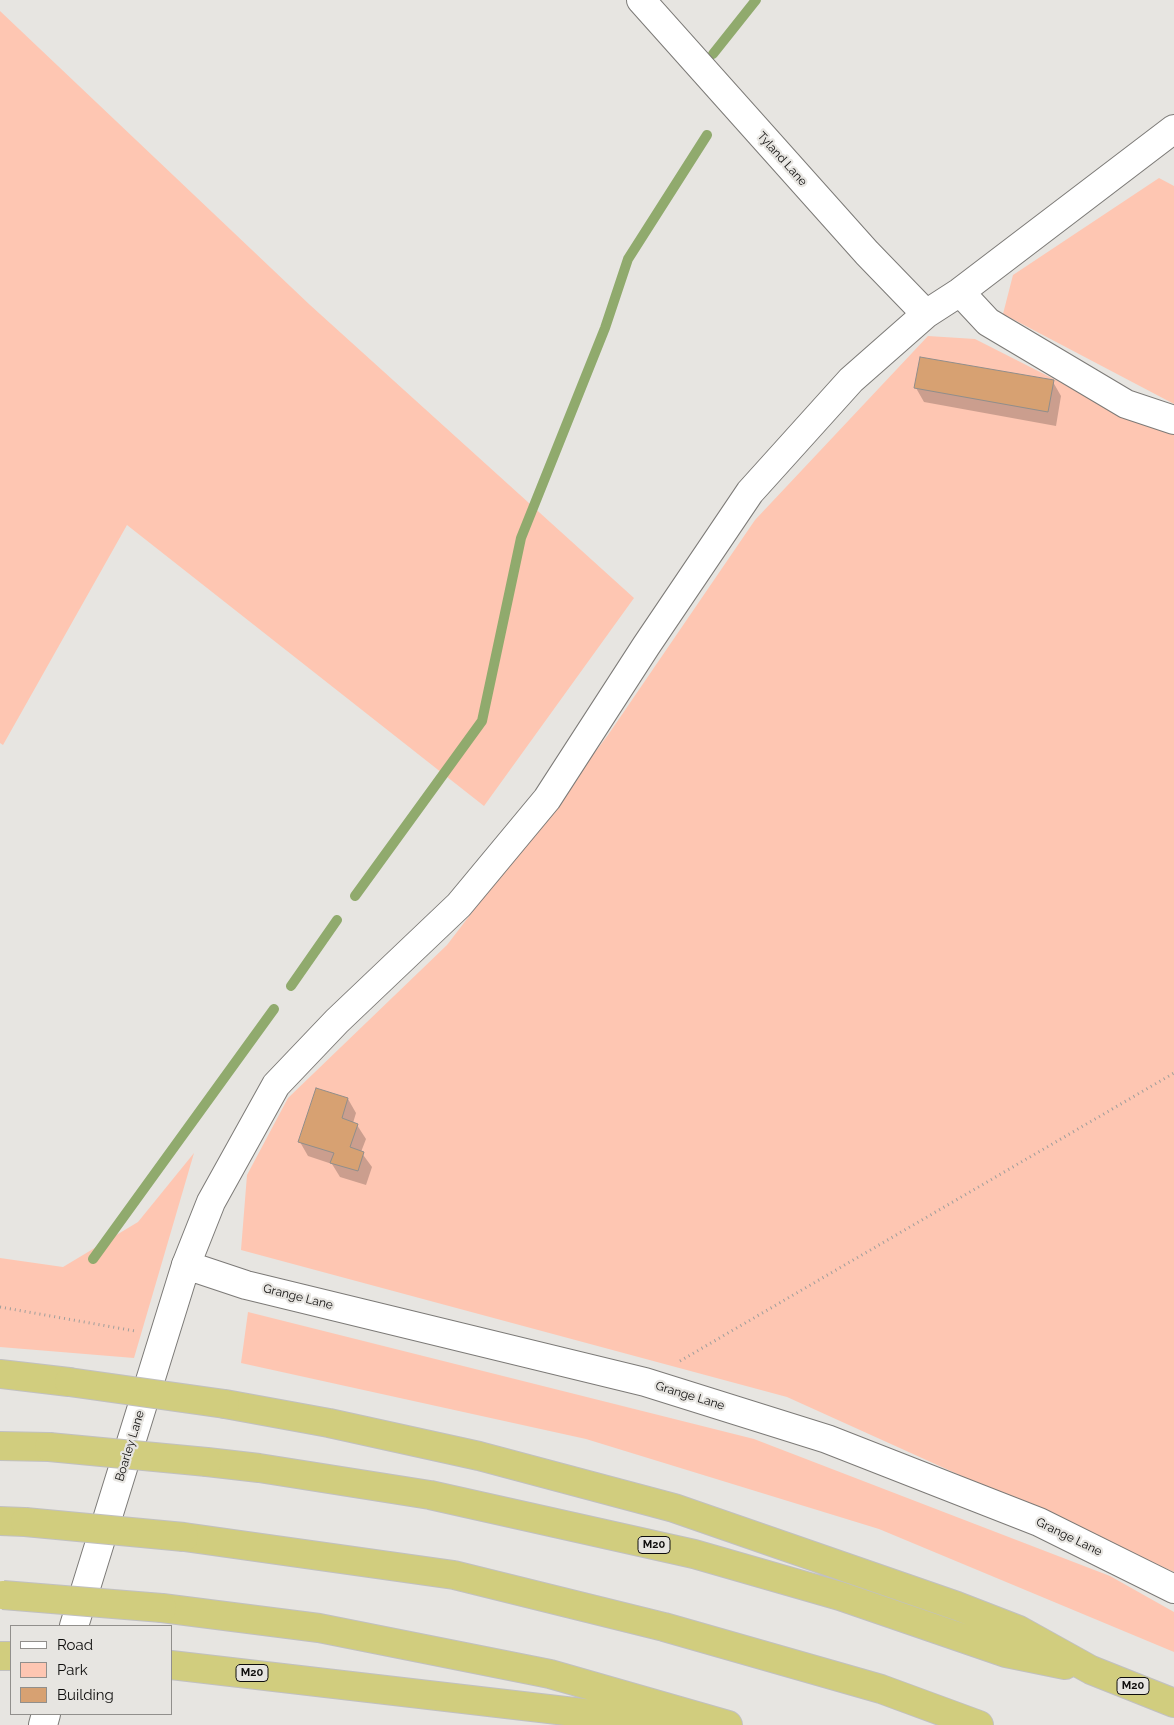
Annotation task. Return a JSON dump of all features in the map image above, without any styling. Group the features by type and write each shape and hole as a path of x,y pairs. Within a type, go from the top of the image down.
{"highway":[{"name":"M20","path":"0,1374 225,1404 329,1423 479,1456 674,1508 957,1606 1019,1630 1091,1670 1174,1703"},
{"name":"M20","path":"0,1446 49,1447 207,1462 259,1468 430,1495 694,1554 840,1596 1006,1653 1091,1670"},
{"path":"13,1522 184,1537 454,1575 664,1626 882,1689 979,1725"},
{"path":"1,1595 162,1608 319,1628 550,1674 728,1725"},
{"name":"M20","path":"172,1665 683,1725"}],"street":[{"name":"Tyland Lane","path":"642,0 867,253 926,314"},
{"name":"Boarley Lane","path":"74,1625 186,1265 211,1202 276,1085 337,1021 459,905 547,800 646,646 750,492 851,380 926,314 960,292 1174,129"},
{"path":"960,292 988,322 1126,404 1174,420"},
{"name":"Grange Lane","path":"186,1265 246,1285 645,1382 827,1439 1039,1522 1174,1588"}],"path":[{"path":"645,1382 1174,1073"},
{"path":"0,1307 165,1337"}],"green space":[{"path":"0,11 310,305 634,598 484,806 127,525 3,745 0,743"},
{"path":"1159,178 1174,186 1174,404 1003,314 1013,275"},
{"path":"928,336 975,339 1107,406 1174,431 1174,1572 787,1397 241,1250 247,1175 288,1098 447,945 608,735 755,520"},
{"path":"194,1153 134,1358 0,1347 0,1258 63,1267 138,1222"},
{"path":"248,1312 754,1439 1110,1576 1174,1612 1174,1652 879,1529 586,1439 241,1363"}],"building":[{"path":"920,357 1054,380 1048,412 914,388"},
{"path":"316,1088 348,1098 342,1118 358,1124 350,1147 364,1152 358,1171 330,1163 334,1153 298,1142"}],"waterway":[{"path":"713,54 756,0"},
{"path":"355,896 482,721 521,538 605,328 628,259 707,135"},
{"path":"291,986 337,920"},
{"path":"93,1259 274,1009"}]}
